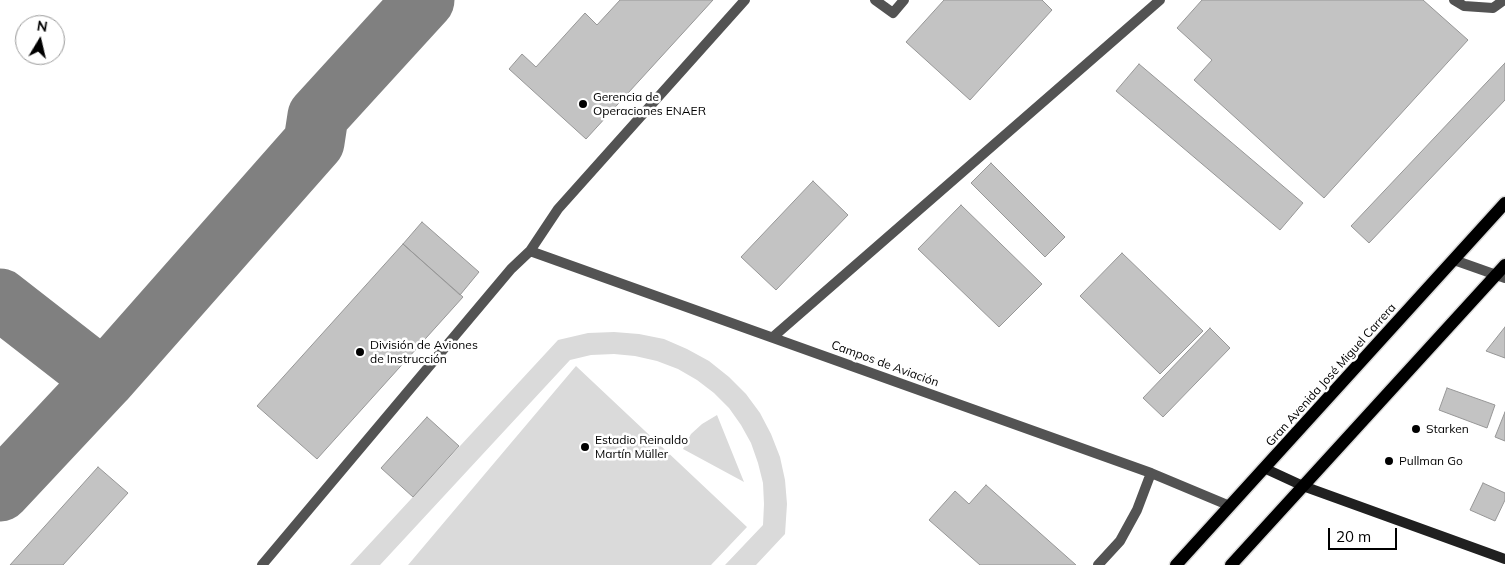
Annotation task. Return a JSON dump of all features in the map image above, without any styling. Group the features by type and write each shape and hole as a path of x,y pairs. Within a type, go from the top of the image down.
{"main road":[{"name":"Gran Avenida José Miguel Carrera","path":"1176,565 1505,203"},
{"path":"1231,565 1501,276 1505,265"},
{"path":"1264,468 1303,486 1505,559"}],"street":[{"path":"262,565 511,269 530,251 558,209 744,0"},
{"path":"875,0 893,13 904,0"},
{"path":"773,337 1160,0"},
{"path":"1454,0 1464,6 1493,8 1504,0"},
{"name":"Campos de Aviación","path":"530,251 1151,473 1230,506"},
{"path":"1454,260 1501,276"},
{"path":"1098,565 1120,541 1138,510 1151,473"}],"shaded area":[{"path":"614,332 664,339 709,361 746,394 760,413 780,457 785,480 787,504 785,534 756,565 725,565 763,525 763,483 751,443 741,425 729,408 714,393 678,369 657,361 614,354 591,355 570,360 380,565 350,565 558,340 588,333"},
{"name":"Estadio Reinaldo Martín Müller","path":"576,366 747,527 711,565 408,565"},
{"path":"717,415 744,482 683,449 691,434 702,424"}],"building":[{"name":"Gerencia de Operaciones ENAER","path":"620,0 713,0 586,139 509,69 522,54 536,67 585,13 597,25"},
{"path":"944,0 1042,0 1052,10 970,100 906,42"},
{"path":"1202,0 1423,0 1468,40 1324,198 1194,80 1212,60 1177,28"},
{"path":"1505,63 1505,100 1369,243 1351,226"},
{"path":"1139,64 1303,203 1280,230 1116,91"},
{"path":"991,163 1065,237 1045,257 971,183"},
{"path":"813,181 848,215 776,290 741,257"},
{"path":"961,205 1042,284 999,327 918,249"},
{"path":"422,222 479,272 460,295 403,244"},
{"name":"División de Aviones de Instrucción","path":"403,244 463,297 317,459 257,406"},
{"path":"1122,253 1203,331 1160,374 1080,296"},
{"path":"1505,327 1505,358 1486,351"},
{"path":"1210,328 1230,348 1163,417 1143,398"},
{"path":"1447,388 1495,405 1487,428 1439,410"},
{"path":"1505,412 1505,441 1495,437"},
{"path":"427,417 459,446 413,497 381,468"},
{"path":"98,467 128,493 63,565 10,565"},
{"path":"1483,483 1505,493 1505,500 1495,521 1470,510"},
{"path":"986,485 1076,565 980,565 929,520 955,491 969,504"}],"taxiway":[{"path":"0,491 104,380 314,142 318,116 424,0"},
{"path":"0,299 104,380"}],"place":[{"name":"Gerencia de Operaciones ENAER","path":"583,104"},
{"name":"División de Aviones de Instrucción","path":"360,352"},
{"name":"Starken","path":"1416,429"},
{"name":"Estadio Reinaldo Martín Müller","path":"585,447"},
{"name":"Pullman Go","path":"1389,461"}]}
